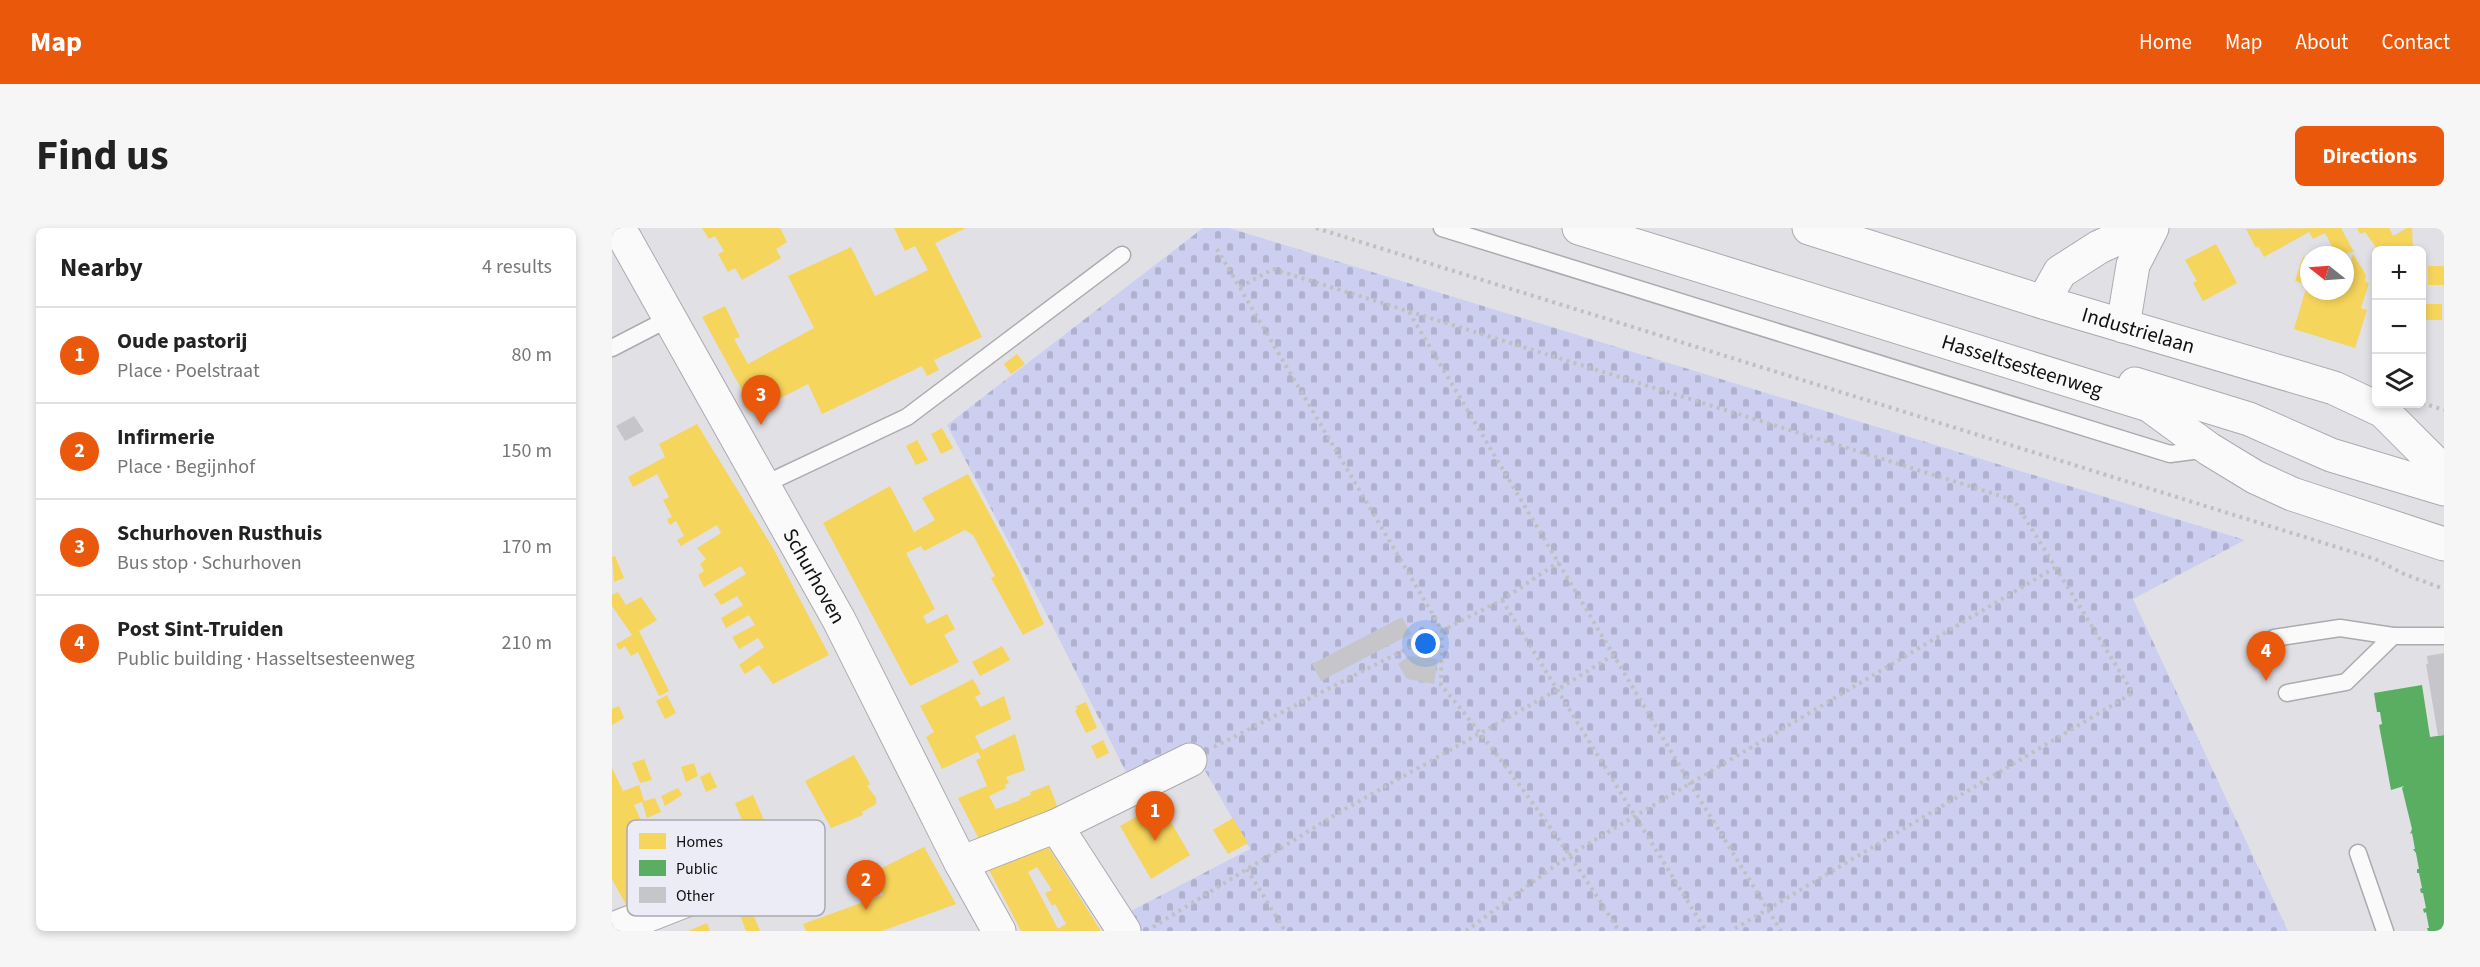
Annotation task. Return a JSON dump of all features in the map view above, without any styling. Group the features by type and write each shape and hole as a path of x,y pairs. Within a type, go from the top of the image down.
{"street":[{"name":"Schurhoven","path":"619,228 668,319 839,620 961,863 999,931"},
{"name":"Hasseltsesteenweg","path":"1579,228 2149,405 2209,449 2255,477 2292,494 2444,544"},
{"name":"Hasseltsesteenweg","path":"1632,228 2249,419 2331,455 2444,489"},
{"name":"Industrielaan","path":"1809,228 2043,302 2334,388 2383,411 2444,472"},
{"path":"2043,302 2060,272 2099,247 2141,228"},
{"path":"2124,326 2133,265 2152,228"},
{"path":"961,863 1056,826 1190,760"},
{"path":"1056,826 1135,931"},
{"path":"617,924 639,916"}],"lane":[{"path":"1442,228 2159,451 2170,454 2209,449"},
{"path":"763,485 907,417 1122,255"},
{"path":"612,348 668,319"},
{"path":"2274,638 2340,628 2393,636 2444,636"},
{"path":"2287,693 2346,682 2393,636"},
{"path":"2358,853 2385,931"}],"path":[{"path":"1316,228 2375,559 2404,574 2444,589"},
{"path":"1217,249 1442,630 1441,685 1480,732 1571,854 1619,931"},
{"path":"1240,287 1273,269 2014,500 2133,693 1731,931"},
{"path":"1409,311 1781,931"},
{"path":"2426,405 2444,410"},
{"path":"1190,760 1502,600 1559,562"},
{"path":"1466,931 1571,854 2056,567"},
{"path":"1502,600 1706,931"},
{"path":"1135,931 1557,690 1615,654"},
{"path":"1246,869 1285,931"}],"green space":[{"path":"1203,228 1229,228 2245,540 2133,599 2288,931 1138,931 1127,913 1250,849 1200,762 1129,778 947,425"}],"building: Homes":[{"path":"702,228 780,228 787,242 776,249 781,258 742,280 735,268 728,272 718,254 724,251 715,236 709,239"},
{"path":"894,228 966,228 935,243 982,337 934,360 939,370 927,376 922,366 822,414 808,384 754,412 702,317 725,306 740,337 734,339 748,364 814,328 788,276 851,247 875,296 928,270 915,246 905,251"},
{"path":"2341,228 2351,246 2332,246 2325,233 2313,239 2309,232 2264,257 2258,246 2256,248 2246,229"},
{"path":"2357,228 2389,228 2393,236 2407,228 2412,228 2413,246 2375,246 2365,232 2360,234"},
{"path":"2216,244 2237,283 2203,301 2193,283 2197,281 2185,260"},
{"path":"2354,256 2366,275 2365,282 2369,283 2361,308 2367,310 2355,348 2294,329 2303,300 2354,300"},
{"path":"2300,266 2300,283 2295,281"},
{"path":"2428,266 2444,266 2444,285 2428,285"},
{"path":"2426,304 2442,304 2442,320 2426,320"},
{"path":"1017,354 1025,364 1011,374 1004,364"},
{"path":"697,424 773,548 829,655 773,684 759,665 745,674 739,665 764,647 758,638 739,649 732,637 755,625 749,615 726,628 721,618 743,605 737,596 721,605 714,594 746,574 741,566 704,587 698,575 704,571 700,564 706,559 697,548 721,533 717,525 681,546 677,540 684,536 676,521 669,524 667,519 672,517 663,500 669,497 657,474 633,487 628,477 665,457 659,444"},
{"path":"942,428 953,448 941,454 931,434"},
{"path":"917,440 928,460 916,465 906,446"},
{"path":"968,474 1017,565 1044,624 1023,635 991,578 995,576 973,535 965,530 924,551 921,546 906,553 935,609 923,616 927,624 947,614 955,629 944,635 959,662 910,686 823,523 890,486 914,532 935,520 922,498"},
{"path":"615,556 624,578 614,582 612,557"},
{"path":"618,592 626,605 641,597 657,620 639,631 669,691 659,696 638,652 631,656 625,646 619,650 616,644 632,635 612,606 612,595"},
{"path":"1002,646 1010,660 980,676 972,662"},
{"path":"973,679 981,694 975,697 981,707 1004,696 1011,719 975,736 982,750 1015,734 1025,770 1006,777 1009,783 1005,785 1006,788 989,796 996,809 1021,800 1019,799 1031,795 1030,792 1049,785 1058,808 979,839 958,798 987,786 976,760 981,758 978,752 942,769 926,737 934,732 920,706"},
{"path":"667,695 676,713 665,719 656,701"},
{"path":"1086,702 1097,728 1086,733 1075,711 1076,706"},
{"path":"619,706 624,718 612,725 612,709"},
{"path":"1103,740 1109,753 1097,759 1091,746"},
{"path":"854,755 870,784 867,786 876,798 876,804 862,812 863,815 831,828 805,781"},
{"path":"644,759 652,780 640,783 632,763"},
{"path":"694,763 698,776 686,782 681,767"},
{"path":"612,768 623,791 639,785 644,801 655,798 661,812 647,818 642,802 634,805 641,820 627,820 627,906 612,879"},
{"path":"710,772 717,787 706,792 700,777"},
{"path":"678,788 682,795 665,806 661,796"},
{"path":"753,795 764,820 742,820 735,803"},
{"path":"1160,803 1190,855 1151,879 1120,826"},
{"path":"1233,818 1248,843 1228,854 1213,830"},
{"path":"1045,842 1101,931 1021,931 988,868","holes":["1037,867 1052,890 1045,893 1052,906 1055,904 1066,924 1058,929 1028,872"]},
{"path":"924,847 956,904 882,931 806,931 803,924 883,895 872,873"},
{"path":"740,916 754,916 760,931 746,931"},
{"path":"707,923 710,931 688,931"}],"building: Public":[{"path":"2422,685 2430,737 2444,735 2444,931 2428,931 2427,928 2429,928 2426,912 2424,913 2423,909 2426,908 2420,889 2422,888 2419,873 2417,873 2419,869 2413,849 2415,849 2412,833 2410,834 2412,829 2402,788 2404,786 2391,790 2379,725 2382,724 2380,712 2377,712 2374,693"}],"building: Other":[{"path":"634,416 644,431 625,441 616,426"},
{"path":"1402,617 1411,634 1321,681 1312,664"},
{"path":"2444,653 2444,735 2438,736 2426,664 2428,664 2427,656"},
{"path":"1409,656 1438,659 1434,684 1407,679 1398,664"}],"place":[{"name":"Schurhoven Rusthuis","path":"761,425"},
{"name":"Post Sint-Truiden","path":"2266,681"},
{"name":"Oude pastorij","path":"1155,841"},
{"name":"Infirmerie","path":"866,910"}]}
